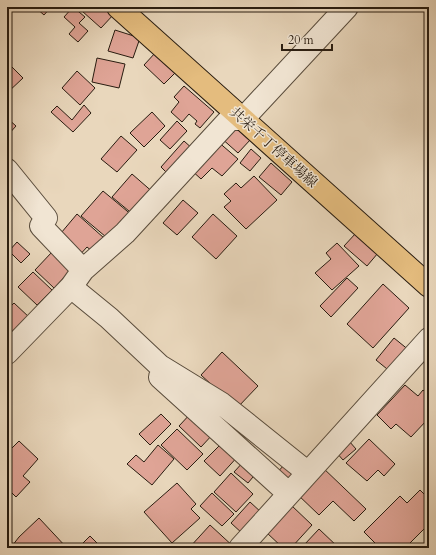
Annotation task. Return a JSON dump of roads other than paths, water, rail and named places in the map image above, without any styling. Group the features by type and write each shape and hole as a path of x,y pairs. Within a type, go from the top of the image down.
{"main road":[{"name":"共栄千丁停車場線","path":"118,7 429,286"}],"street":[{"path":"7,353 73,283 125,233 230,119 242,119 347,7"},
{"path":"7,170 46,218 41,226 73,283 288,493"},
{"path":"73,283 160,366 222,404 307,472"},
{"path":"240,548 288,493 429,339"}]}
